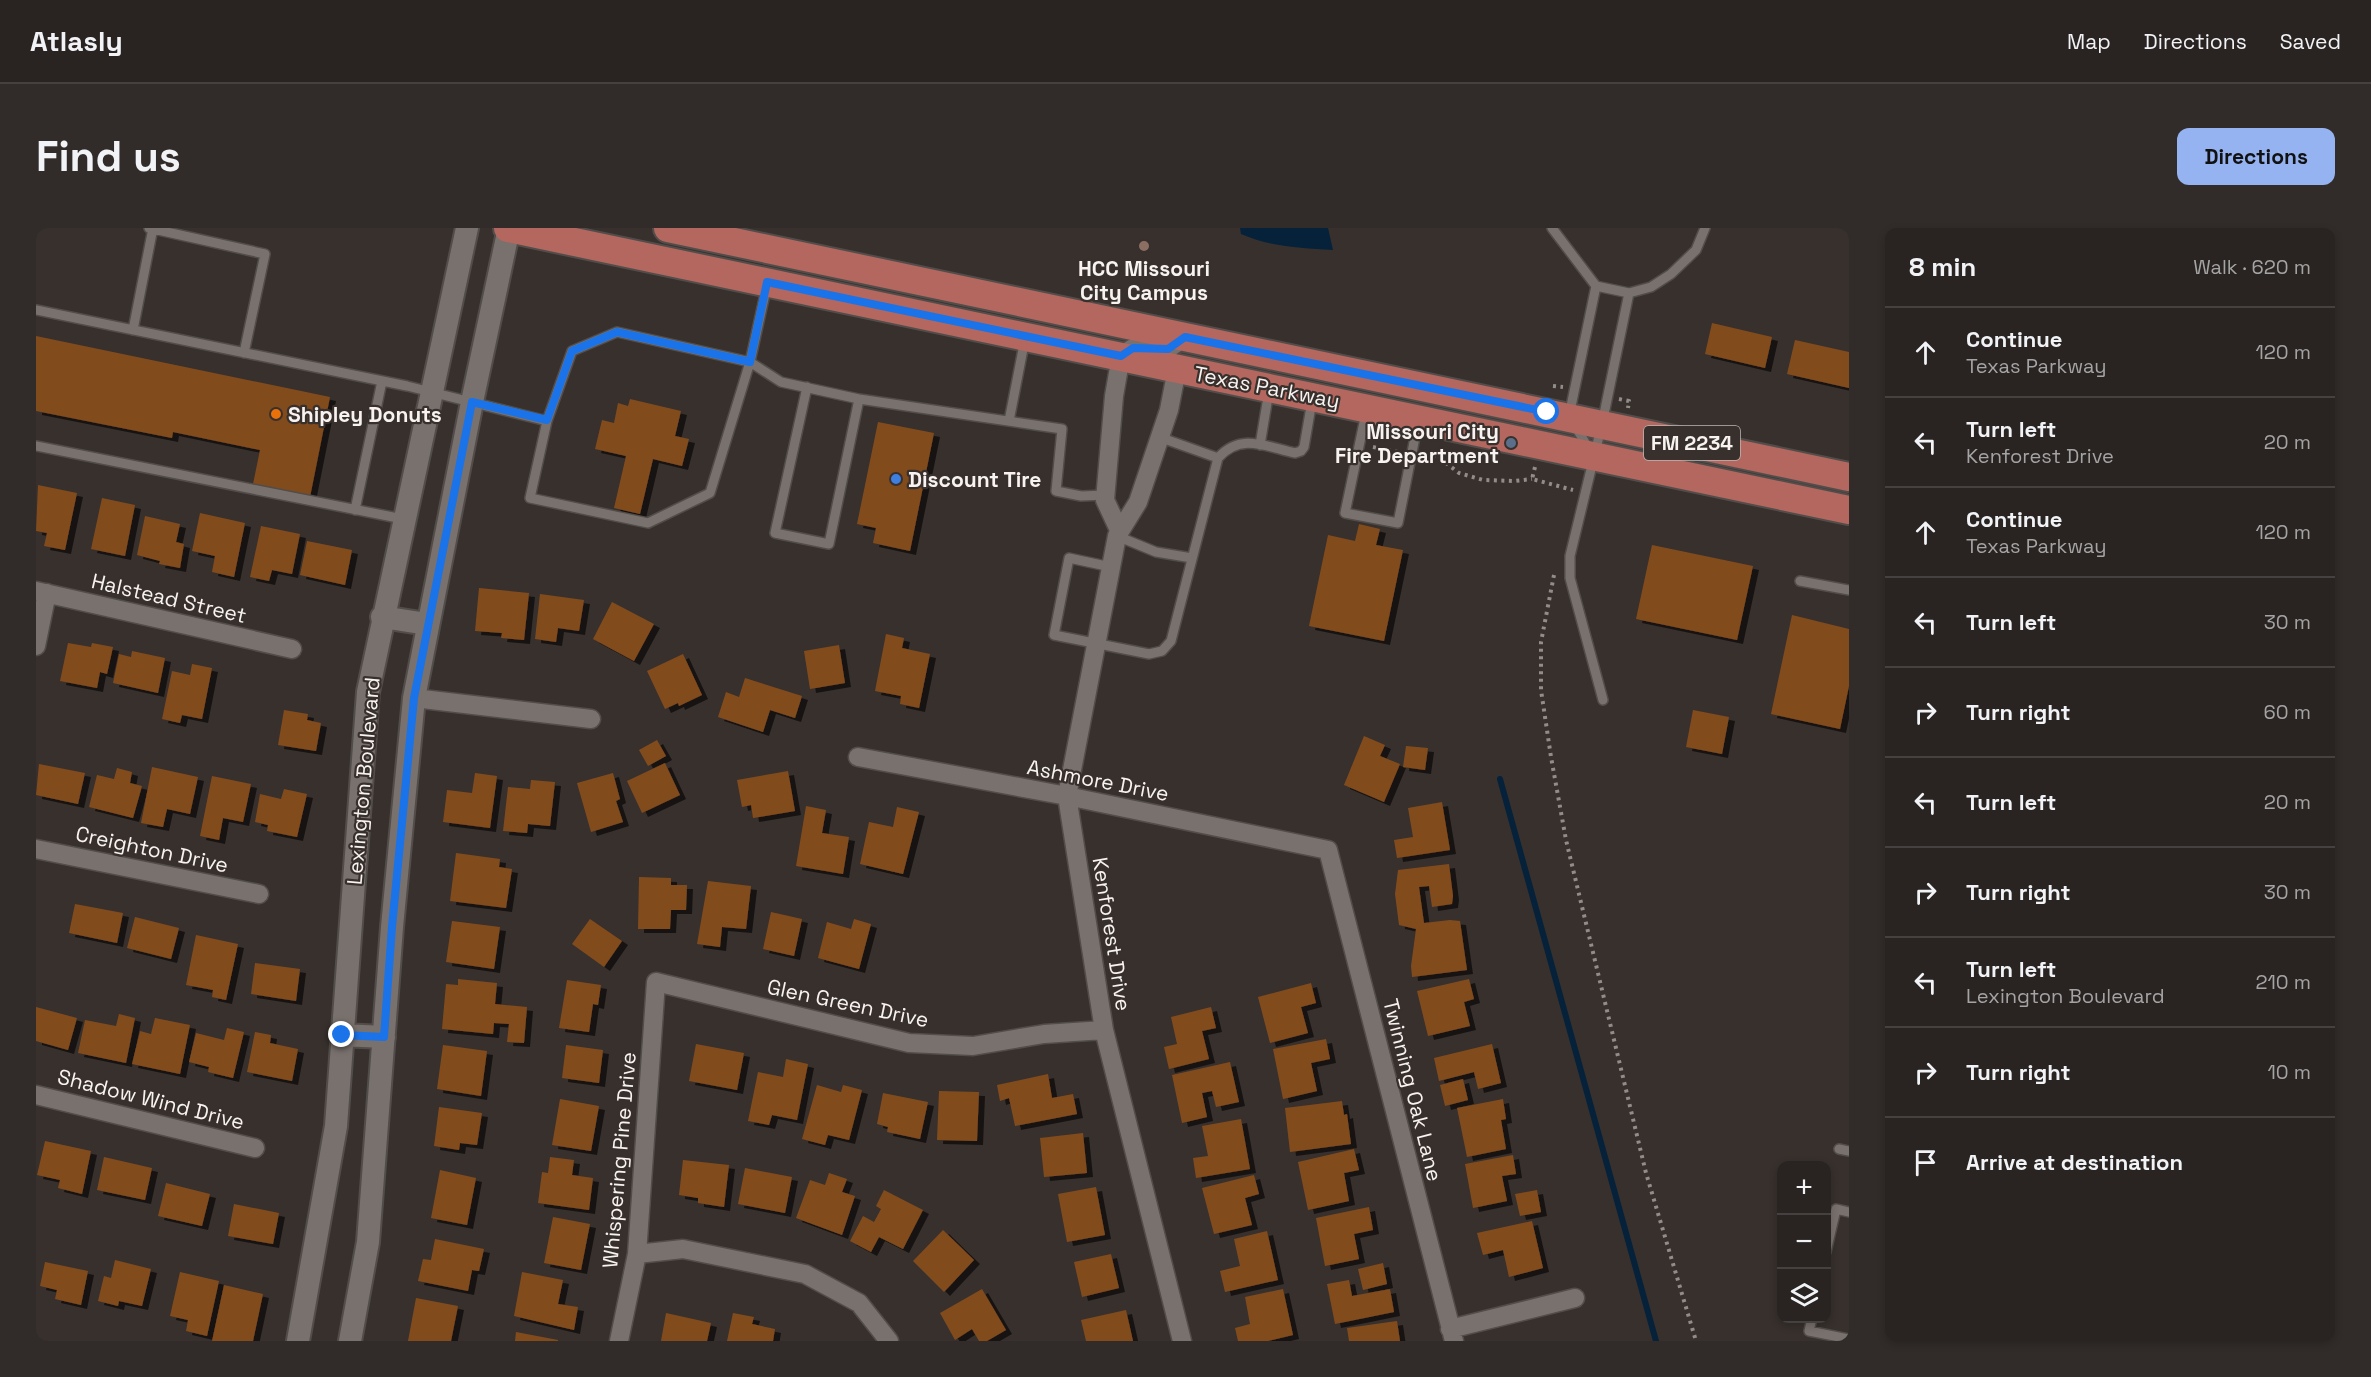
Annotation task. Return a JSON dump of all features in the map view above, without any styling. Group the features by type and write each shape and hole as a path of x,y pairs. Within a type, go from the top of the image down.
{"main road":[{"name":"Texas Parkway","path":"509,228 1849,510"},
{"name":"Texas Parkway","path":"668,228 1569,416 1849,477"}],"street":[{"name":"Lexington Boulevard","path":"298,1341 336,1126 368,692 382,617 467,228"},
{"name":"Lexington Boulevard","path":"350,1341 368,1242 392,927 414,698 427,624 509,228"},
{"path":"1118,533 1105,500 1114,396 1121,356 1133,348 1168,349 1185,337"},
{"name":"Kenforest Drive","path":"1177,369 1169,410 1138,502 1118,533 1067,796 1104,1030 1182,1341"},
{"path":"36,646 41,592"},
{"name":"Halstead Street","path":"41,592 292,649"},
{"path":"382,617 427,624"},
{"path":"414,698 591,719"},
{"name":"Ashmore Drive","path":"858,757 1067,796 1328,850"},
{"name":"Creighton Drive","path":"36,849 259,894"},
{"name":"Twinning Oak Lane","path":"1328,850 1452,1335"},
{"name":"Glen Green Drive","path":"656,982 909,1043 973,1046 1044,1034 1104,1030"},
{"name":"Whispering Pine Drive","path":"619,1341 638,1254 656,982"},
{"path":"342,1035 384,1037"},
{"name":"Shadow Wind Drive","path":"36,1095 255,1148"},
{"path":"638,1254 683,1249 805,1274 859,1304 889,1341"},
{"path":"1452,1335 1575,1298"}],"lane":[{"path":"133,330 152,228 265,254 244,352"},
{"path":"1552,228 1596,286 1629,293 1651,287 1671,274 1696,250 1705,228"},
{"path":"767,282 750,362 710,493 648,523 530,498 547,420 572,351 617,332 750,362 781,382 859,399 1062,429 1056,491 1081,496 1106,495"},
{"path":"1593,455 1569,416 1596,286"},
{"path":"1603,700 1570,578 1570,556 1602,424 1629,293"},
{"path":"36,310 382,381 547,420"},
{"path":"1009,421 1025,336"},
{"path":"354,510 382,381"},
{"path":"807,387 775,533 829,544 859,399"},
{"path":"1260,445 1269,388"},
{"path":"1111,567 1069,558 1054,635 1149,654 1162,651 1171,641 1218,458 1223,452 1244,441 1295,453 1300,451 1304,447 1313,396"},
{"path":"1367,408 1345,513 1398,523 1419,419"},
{"path":"1160,437 1218,458"},
{"path":"36,446 403,519"},
{"path":"1118,533 1156,552 1192,558"},
{"path":"1800,581 1849,590"},
{"path":"1839,1149 1849,1151"},
{"path":"1831,1233 1836,1209 1849,1212"},
{"path":"1811,1323 1809,1331 1849,1339"}],"path":[{"path":"1367,445 1404,453"},
{"path":"1423,455 1442,460 1459,473 1483,480 1532,479 1574,490"},
{"path":"1532,479 1536,463"},
{"path":"1575,537 1554,575 1541,642 1541,690 1551,757 1566,840 1646,1173 1696,1341"}],"water":[{"path":"1240,228 1328,228 1333,250 1264,242 1241,234"}],"building":[{"path":"1712,323 1772,337 1765,368 1705,354"},
{"path":"36,336 330,397 310,497 253,484 260,450 173,432 172,438 36,411"},
{"path":"1795,340 1849,352 1849,388 1787,374"},
{"path":"630,399 681,411 675,436 689,439 682,466 653,459 640,514 614,508 626,456 595,449 602,420 614,423 618,403 628,406"},
{"name":"Discount Tire","path":"878,422 934,433 910,551 873,543 876,528 857,524"},
{"path":"38,485 77,493 65,550 44,546 47,533 36,531"},
{"path":"102,498 135,505 125,556 91,549"},
{"path":"200,513 245,523 234,577 212,572 215,556 192,551"},
{"path":"145,516 180,524 176,542 184,544 180,568 159,564 160,561 137,555"},
{"path":"1359,524 1380,529 1376,545 1403,550 1384,641 1309,626 1328,535 1355,541"},
{"path":"261,526 300,534 292,574 272,570 269,581 250,577"},
{"path":"307,541 352,550 345,585 300,575"},
{"path":"1652,545 1753,566 1737,640 1636,619"},
{"path":"479,588 529,593 524,640 501,638 502,633 475,631"},
{"path":"540,594 584,600 579,631 558,628 556,642 535,639"},
{"path":"612,602 654,624 634,661 593,639"},
{"path":"1792,615 1849,629 1849,686 1840,729 1771,714"},
{"path":"886,634 904,638 902,648 930,654 919,708 900,704 901,696 875,691"},
{"path":"68,643 91,647 92,643 113,647 107,674 100,672 97,688 60,681"},
{"path":"839,645 845,683 810,689 804,651"},
{"path":"132,651 165,658 158,693 113,683 119,654 131,657"},
{"path":"683,654 702,695 679,706 678,703 665,709 647,671"},
{"path":"192,664 212,668 202,719 182,715 180,723 162,719 172,671 190,675"},
{"path":"745,678 802,696 795,718 770,710 763,732 718,717 726,692 739,697"},
{"path":"284,710 308,714 307,720 321,723 316,751 278,745"},
{"path":"1693,710 1729,717 1722,754 1686,747"},
{"path":"1364,736 1385,745 1380,756 1400,764 1384,802 1344,785"},
{"path":"657,740 666,756 648,766 639,750"},
{"path":"1406,746 1428,748 1425,770 1403,767"},
{"path":"665,763 680,795 642,813 627,781"},
{"path":"39,764 85,773 78,804 36,795"},
{"path":"152,767 198,777 190,814 167,809 163,827 141,823"},
{"path":"117,768 132,772 130,783 142,786 133,818 89,807 97,775 114,779"},
{"path":"788,771 795,811 753,818 751,805 742,807 737,780"},
{"path":"475,773 497,776 490,828 443,822 447,790 472,793"},
{"path":"613,773 620,799 616,801 623,822 591,832 577,783"},
{"path":"212,776 251,784 243,822 223,818 219,840 200,836"},
{"path":"531,780 555,782 550,826 528,824 527,833 503,831 508,787 530,789"},
{"path":"284,789 307,794 297,837 267,831 268,825 255,822 260,794 281,799"},
{"path":"1442,802 1450,850 1397,858 1394,840 1413,837 1408,808"},
{"path":"806,806 826,810 822,833 849,837 843,874 796,866"},
{"path":"897,807 919,812 903,874 860,864 869,822 893,827"},
{"path":"456,853 500,859 499,867 512,869 506,908 450,901"},
{"path":"1449,864 1452,904 1432,907 1429,886 1419,887 1424,923 1460,921 1467,970 1412,977 1411,966 1416,929 1399,925 1395,894 1398,870"},
{"path":"639,877 671,878 671,885 687,885 686,910 671,910 670,929 638,929"},
{"path":"708,881 751,886 746,929 722,927 720,947 697,944"},
{"path":"75,904 123,913 117,943 69,933"},
{"path":"771,912 802,919 794,956 763,949"},
{"path":"135,917 179,928 171,959 127,948"},
{"path":"590,919 622,941 604,967 572,944"},
{"path":"854,919 871,924 859,969 818,958 827,922 851,929"},
{"path":"452,921 500,927 494,969 446,962"},
{"path":"196,935 238,944 226,1000 212,997 213,990 186,985"},
{"path":"255,963 300,969 296,1001 251,994"},
{"path":"458,979 497,983 495,1004 527,1007 524,1043 507,1042 509,1024 494,1023 493,1034 442,1029 446,984 458,985"},
{"path":"1469,979 1474,999 1464,1002 1470,1026 1428,1036 1417,991"},
{"path":"567,980 601,985 598,1005 593,1004 589,1032 559,1028"},
{"path":"1311,983 1316,1003 1301,1007 1308,1033 1270,1043 1258,997"},
{"path":"36,1007 77,1018 68,1050 36,1041"},
{"path":"1211,1007 1216,1028 1202,1031 1209,1059 1169,1069 1164,1047 1177,1044 1171,1017"},
{"path":"119,1014 135,1018 126,1063 78,1053 85,1020 116,1026"},
{"path":"155,1018 190,1025 180,1074 132,1064 140,1031 151,1034"},
{"path":"227,1028 244,1032 233,1078 208,1072 209,1067 189,1062 196,1033 224,1040"},
{"path":"255,1032 271,1035 270,1043 298,1049 292,1081 247,1072"},
{"path":"1326,1039 1330,1059 1311,1063 1317,1091 1283,1099 1273,1049"},
{"path":"696,1044 744,1053 737,1090 689,1081"},
{"path":"1492,1044 1501,1083 1478,1089 1474,1072 1439,1081 1434,1058"},
{"path":"443,1045 487,1051 481,1096 437,1089"},
{"path":"566,1045 603,1050 599,1083 562,1078"},
{"path":"786,1059 808,1064 797,1120 772,1115 769,1125 748,1121 758,1072 783,1077"},
{"path":"1230,1062 1239,1102 1216,1107 1212,1091 1202,1093 1207,1117 1182,1123 1172,1075"},
{"path":"1048,1074 1052,1098 1073,1094 1077,1114 1015,1126 1009,1098 1000,1101 997,1085"},
{"path":"1463,1079 1468,1100 1445,1106 1440,1085"},
{"path":"817,1085 841,1092 843,1085 862,1090 849,1140 828,1135 825,1145 802,1139"},
{"path":"939,1091 979,1092 977,1141 937,1140"},
{"path":"883,1093 928,1102 920,1139 887,1132 888,1127 877,1124"},
{"path":"560,1099 599,1106 591,1151 552,1145"},
{"path":"1503,1099 1506,1119 1501,1120 1506,1149 1467,1157 1457,1108"},
{"path":"1342,1101 1344,1115 1347,1114 1351,1144 1290,1152 1285,1108"},
{"path":"439,1107 482,1113 477,1145 460,1143 459,1150 434,1146"},
{"path":"1241,1119 1250,1169 1196,1178 1193,1158 1208,1156 1202,1126"},
{"path":"1083,1133 1087,1173 1044,1177 1040,1138"},
{"path":"45,1141 91,1151 82,1194 58,1188 60,1180 37,1175"},
{"path":"1354,1149 1359,1170 1344,1173 1349,1201 1308,1210 1298,1162"},
{"path":"1513,1155 1516,1174 1502,1176 1507,1201 1473,1208 1465,1164"},
{"path":"104,1157 152,1168 145,1200 97,1190"},
{"path":"550,1157 574,1160 572,1175 593,1178 589,1210 538,1203 542,1172 548,1173"},
{"path":"683,1160 729,1165 724,1207 698,1203 698,1198 679,1195"},
{"path":"745,1168 792,1177 785,1213 738,1204"},
{"path":"440,1170 476,1178 467,1225 431,1218"},
{"path":"829,1173 847,1179 842,1192 855,1196 842,1235 796,1218 810,1180 825,1185"},
{"path":"1254,1175 1259,1194 1245,1198 1252,1225 1214,1234 1202,1188"},
{"path":"166,1183 210,1194 202,1226 158,1216"},
{"path":"1096,1187 1105,1235 1067,1242 1058,1194"},
{"path":"884,1190 923,1210 903,1249 879,1237 871,1252 850,1241 863,1216 874,1222 881,1209 876,1206"},
{"path":"1537,1190 1541,1212 1520,1216 1515,1194"},
{"path":"234,1204 279,1213 273,1244 228,1236"},
{"path":"1369,1207 1373,1230 1354,1234 1359,1259 1325,1266 1316,1218"},
{"path":"553,1217 590,1224 581,1270 544,1263"},
{"path":"1532,1221 1543,1268 1509,1277 1503,1250 1483,1255 1477,1233"},
{"path":"943,1230 974,1260 944,1292 913,1261"},
{"path":"1267,1231 1278,1280 1225,1292 1220,1271 1240,1266 1234,1239"},
{"path":"435,1239 484,1249 479,1271 472,1270 468,1291 418,1281 423,1259 431,1260"},
{"path":"1111,1254 1119,1288 1082,1297 1074,1262"},
{"path":"115,1260 151,1269 142,1306 119,1301 118,1306 98,1301 104,1276 111,1278"},
{"path":"45,1262 88,1271 81,1305 55,1299 57,1290 40,1286"},
{"path":"1383,1263 1387,1284 1363,1290 1358,1269"},
{"path":"180,1272 219,1281 207,1336 186,1331 188,1320 170,1316"},
{"path":"522,1272 563,1280 558,1304 578,1307 574,1330 514,1316"},
{"path":"1349,1280 1352,1296 1390,1289 1394,1312 1335,1324 1327,1284"},
{"path":"224,1285 263,1294 253,1341 212,1341"},
{"path":"982,1289 1006,1330 987,1341 979,1341 972,1329 955,1340 940,1313"},
{"path":"1283,1289 1293,1335 1268,1341 1238,1341 1235,1328 1250,1324 1245,1297"},
{"path":"416,1298 458,1306 451,1341 408,1341"},
{"path":"1126,1310 1133,1341 1086,1341 1081,1320"},
{"path":"666,1313 711,1323 707,1341 661,1341"},
{"path":"733,1313 754,1317 752,1324 775,1329 773,1341 727,1341"},
{"path":"1397,1321 1400,1341 1349,1341 1347,1328"},
{"path":"516,1332 558,1340 558,1341 515,1341"}],"waterway":[{"path":"1500,779 1656,1341"}],"place":[{"name":"HCC Missouri City Campus","path":"1144,246"},
{"name":"Shipley Donuts","path":"276,414"},
{"name":"Missouri City Fire Department","path":"1511,443"},
{"name":"Discount Tire","path":"896,479"}],"route":[{"path":"342,1035 384,1037 414,698 472,402 547,420 572,351 617,332 750,362 767,282 1121,356 1133,348 1168,349 1185,337 1547,412"}]}
